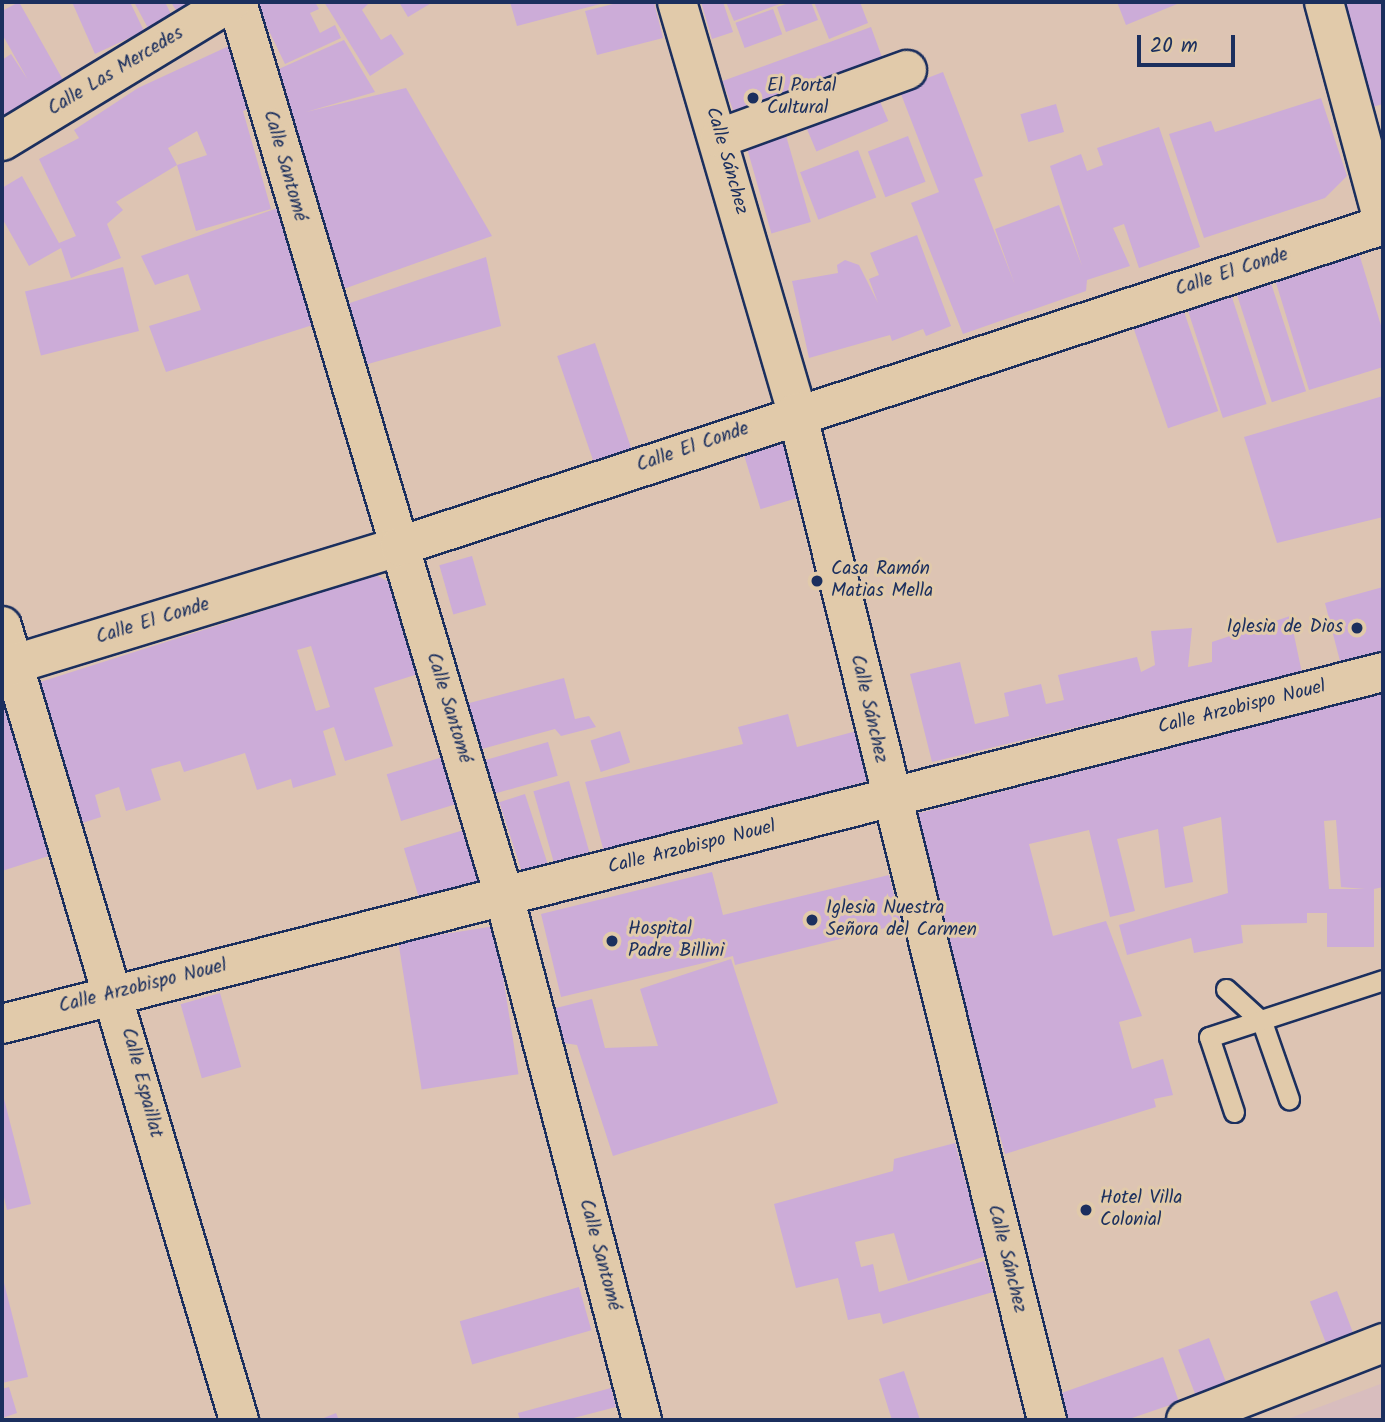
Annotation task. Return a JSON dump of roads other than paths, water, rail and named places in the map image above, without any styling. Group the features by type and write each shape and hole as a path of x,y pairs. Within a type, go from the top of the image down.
{"street":[{"name":"Calle Las Mercedes","path":"2,141 231,2"},
{"name":"Calle Santomé","path":"237,2 504,896 642,1420"},
{"name":"Calle Sánchez","path":"677,2 720,138 797,412 889,798 1047,1420"},
{"path":"1324,2 1383,222"},
{"path":"720,138 907,70"},
{"name":"Calle El Conde","path":"6,667 400,546 797,412 1383,222"},
{"name":"Calle Espaillat","path":"2,626 6,667 116,994 217,1364 239,1420"},
{"name":"Calle Arzobispo Nouel","path":"2,1024 1383,673"},
{"path":"1185,1420 1383,1343"}],"lane":[{"path":"1234,1112 1209,1037 1383,981"},
{"path":"1226,989 1262,1022 1289,1100"}],"place":[{"name":"El Portal Cultural","path":"753,98"},
{"name":"Casa Ramón Matias Mella","path":"817,581"},
{"name":"Iglesia de Dios","path":"1357,628"},
{"name":"Iglesia Nuestra Señora del Carmen","path":"812,920"},
{"name":"Hospital Padre Billini","path":"612,941"},
{"name":"Hotel Villa Colonial","path":"1086,1210"}]}
